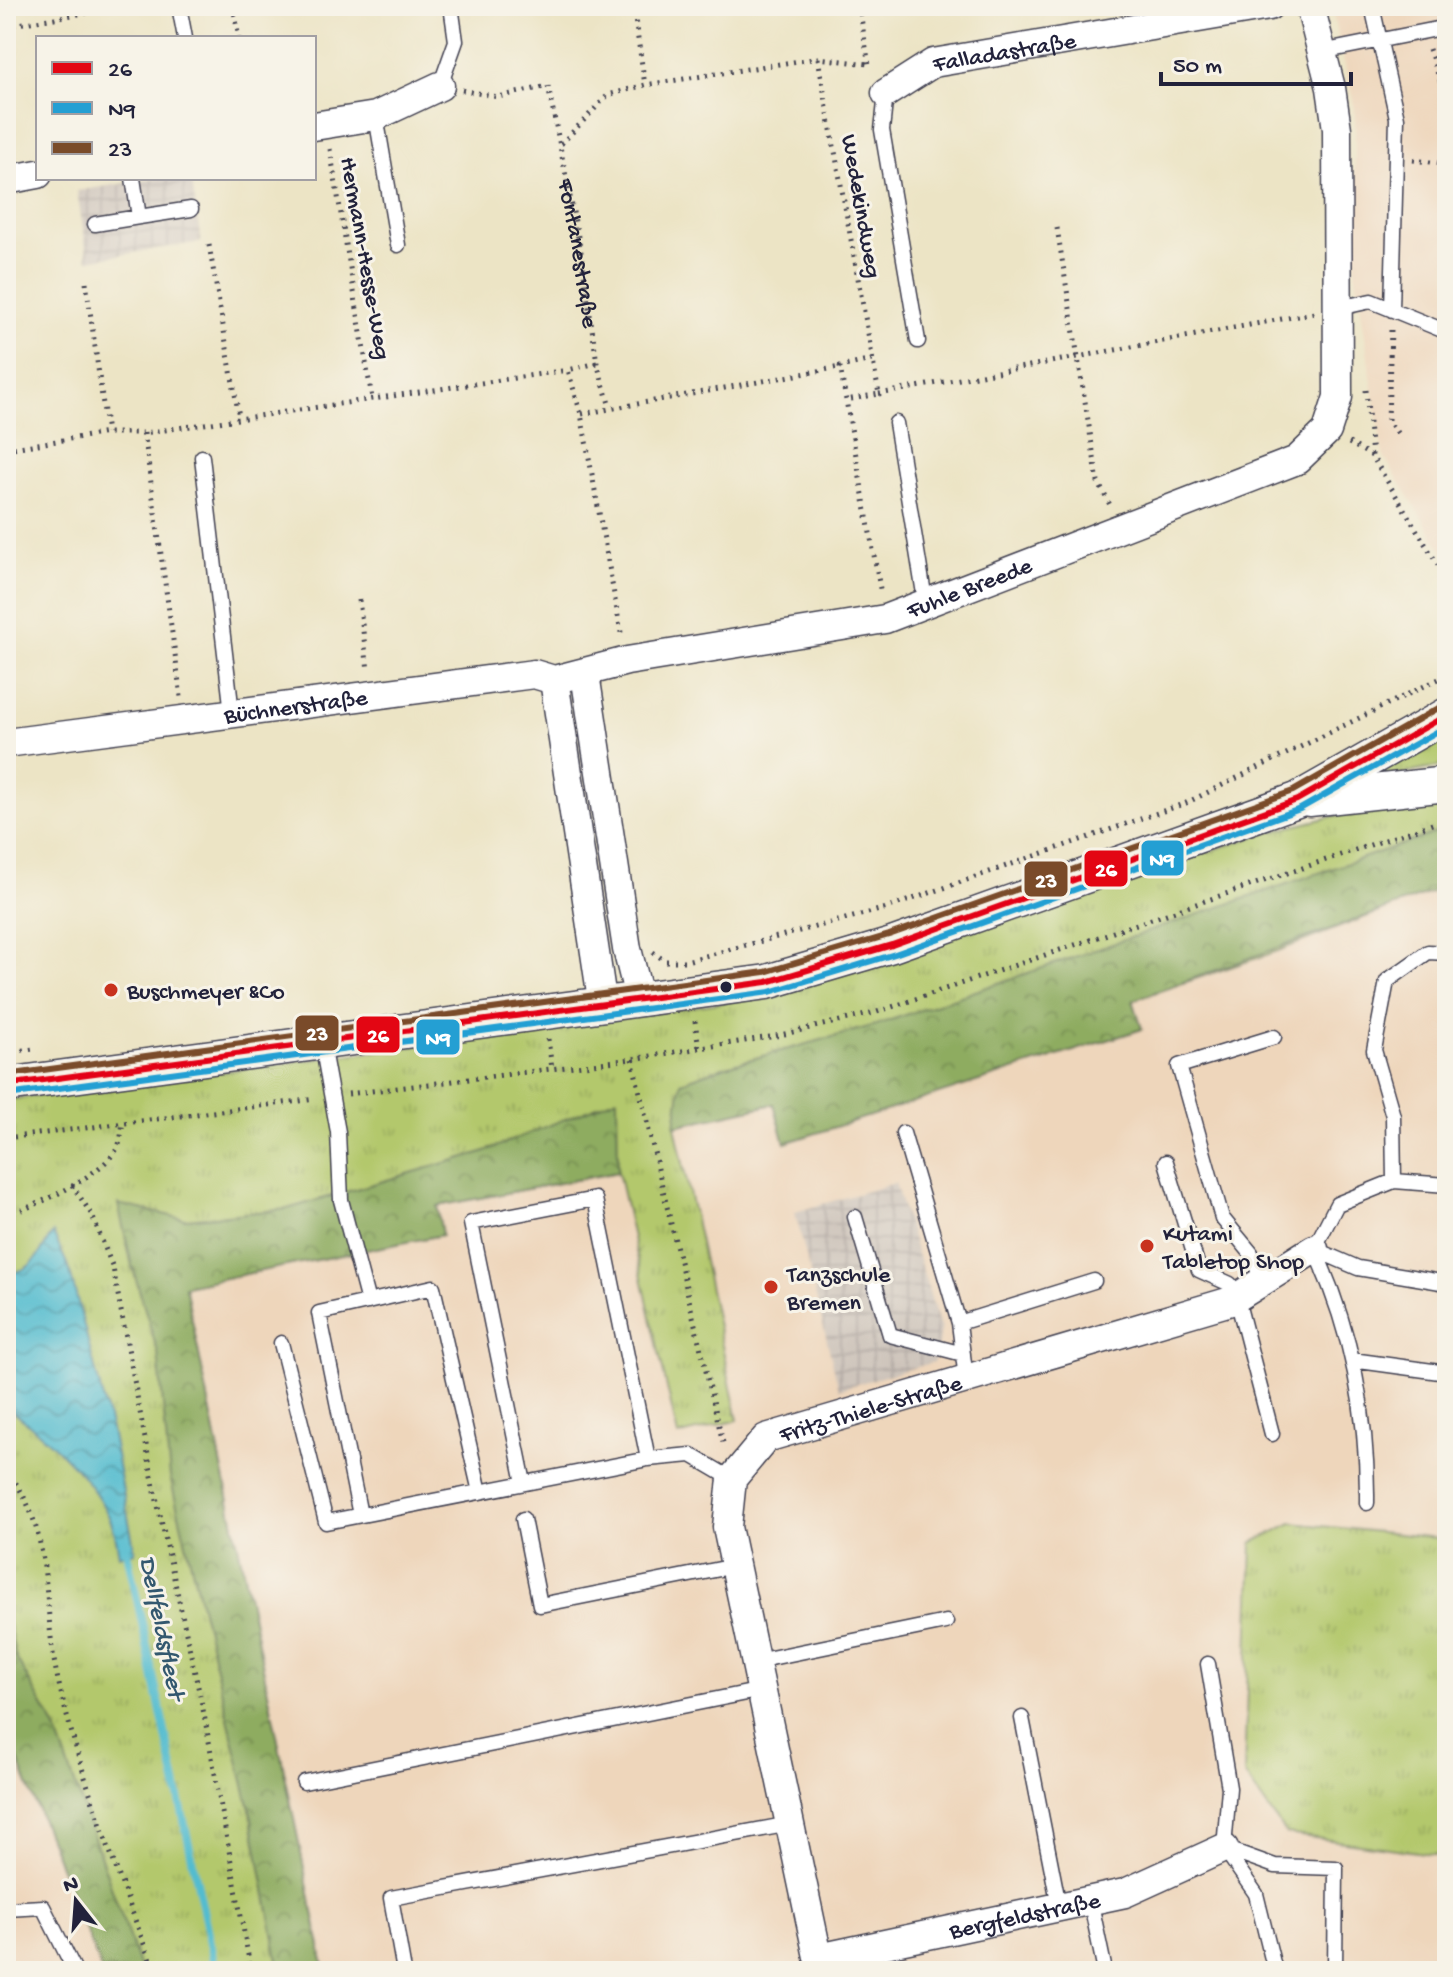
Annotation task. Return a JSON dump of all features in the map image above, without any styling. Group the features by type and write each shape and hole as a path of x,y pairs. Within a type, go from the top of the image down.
{"street":[{"name":"Falladastraße","path":"886,93 933,63 1269,6"},
{"name":"Fuhle Breede","path":"585,674 627,661 885,619 925,600 1297,460 1327,431 1338,397 1337,129 1310,6"},
{"path":"320,126 376,116 440,86"},
{"path":"6,180 36,174"},
{"name":"Büchnerstraße","path":"6,743 534,674 554,680 585,674"},
{"path":"585,674 627,949 640,1001"},
{"path":"554,680 603,1006"},
{"path":"6,1085 767,982 842,961 1297,800 1447,715"},
{"path":"1297,800 1447,784"},
{"name":"Fritz-Thiele-Straße","path":"732,1479 766,1438 965,1366 1237,1299 1314,1249"},
{"path":"732,1479 727,1527 820,1965"},
{"name":"Bergfeldstraße","path":"820,1965 1059,1906 1125,1893 1224,1848"}],"lane":[{"path":"179,6 185,36"},
{"path":"440,86 456,41 451,6"},
{"path":"1372,6 1397,118 1392,310"},
{"path":"1321,52 1447,27"},
{"path":"886,93 882,130 918,341"},
{"path":"376,116 398,245"},
{"path":"133,180 139,217"},
{"path":"95,224 191,209"},
{"path":"1339,308 1371,301 1447,332"},
{"path":"896,423 925,600"},
{"path":"202,457 232,713"},
{"path":"1394,1181 1393,1116 1374,1050 1387,981 1428,952 1447,953"},
{"path":"1263,1284 1251,1253 1222,1218 1179,1066 1274,1037"},
{"path":"322,1043 338,1132 341,1200 368,1302"},
{"path":"903,1133 959,1323 965,1366"},
{"path":"1166,1162 1199,1270 1230,1284 1237,1299 1272,1434"},
{"path":"1314,1249 1337,1204 1394,1181 1447,1185"},
{"path":"524,1483 471,1223 595,1199 648,1459"},
{"path":"855,1217 890,1335 965,1366"},
{"path":"1314,1249 1358,1268 1447,1283"},
{"path":"1314,1249 1333,1289 1352,1360 1368,1449 1367,1503"},
{"path":"959,1323 1094,1281"},
{"path":"360,1515 319,1313 433,1287 480,1492"},
{"path":"281,1343 326,1522 648,1459 691,1455 732,1479"},
{"path":"1352,1360 1447,1373"},
{"path":"523,1519 540,1605 735,1566"},
{"path":"756,1661 946,1622"},
{"path":"1208,1664 1229,1788 1224,1848 1256,1894 1275,1971"},
{"path":"304,1782 762,1690"},
{"path":"1022,1718 1059,1906"},
{"path":"404,1971 391,1898 790,1824"},
{"path":"1224,1848 1275,1866 1336,1868 1335,1971"},
{"path":"1090,1899 1105,1971"},
{"path":"6,1909 43,1907 75,1971"}],"path":[{"path":"233,6 239,36"},
{"path":"633,6 645,85"},
{"path":"859,6 868,64 886,93"},
{"path":"6,26 97,11"},
{"path":"1423,30 1447,100"},
{"path":"560,144 608,95 645,85 818,58 868,64"},
{"name":"Wedekindweg","path":"818,58 879,394"},
{"name":"Fontanestraße","path":"440,86 498,97 548,86 581,252 597,363 610,407"},
{"name":"Hermann-Hesse-Weg","path":"320,126 372,398"},
{"path":"1396,158 1447,164"},
{"path":"1057,228 1098,482 1121,526"},
{"path":"209,245 239,417"},
{"path":"86,282 107,433"},
{"path":"846,400 1339,308"},
{"path":"1392,310 1388,420 1400,437"},
{"path":"581,414 872,360"},
{"name":"Fontanestraße","path":"568,370 597,363"},
{"path":"840,367 885,619"},
{"path":"6,449 107,433 144,433 568,370 581,414 627,661"},
{"path":"1327,431 1372,456 1447,580"},
{"path":"144,433 184,719"},
{"path":"359,600 371,695"},
{"path":"627,949 646,946 665,961 686,961 887,908 1186,803 1447,675"},
{"path":"6,1052 37,1048"},
{"path":"632,1059 732,1479"},
{"path":"6,1215 72,1185 117,1148 123,1122"},
{"path":"72,1185 92,1215 113,1268 155,1492 204,1714 251,1971"},
{"path":"6,1470 24,1491 38,1524 58,1679 89,1787 154,1971"}],"shaded area":[{"path":"1331,6 1447,6 1447,558 1383,455 1355,270 1355,109"},
{"path":"146,180 191,180 201,242 88,260 77,191"},
{"path":"1433,891 1447,897 1447,1539 1292,1523 1286,1834 1447,1856 1447,1971 325,1971 184,1286 442,1235 436,1206 618,1172 678,1436 737,1420 675,1126 774,1104 785,1143 1141,1029 1132,1000 1278,951"},
{"path":"895,1183 941,1330 934,1362 839,1389 795,1212"},
{"path":"6,1729 60,1865 102,1971 6,1971"}],"green space":[{"path":"1447,729 1447,765 1365,782 1385,761"},
{"path":"1447,799 1447,897 1433,891 1278,951 1133,1000 1142,1029 785,1143 774,1104 675,1126 738,1420 678,1436 618,1172 437,1206 442,1235 185,1286 325,1971 102,1971 6,1729 6,1100 568,1026 731,1001 1270,832 1358,810"},
{"path":"1447,829 1447,887 1133,1000 1142,1029 785,1143 774,1104 675,1126 681,1082 726,1066 876,1025"},
{"path":"617,1098 618,1172 437,1206 442,1235 185,1286 325,1971 280,1971 251,1814 170,1477 158,1353 132,1266 118,1204 185,1219 287,1209 483,1152"},
{"path":"1292,1523 1447,1539 1447,1856 1286,1834 1244,1774 1252,1543"},
{"path":"6,1612 16,1658 55,1727 141,1971 102,1971 6,1729"}],"water":[{"path":"53,1233 69,1268 111,1430 135,1552 119,1555 110,1519 90,1486 51,1443 6,1406 6,1273 30,1265"}],"waterway":[{"name":"Dellfeldsfleet","path":"125,1543 216,1971"}],"transit line":[{"name":"23","path":"6,1075 765,972 889,935 1293,791 1442,706"},
{"name":"26","path":"6,1085 767,982 892,945 1297,800 1447,715"},
{"name":"N9","path":"7,1095 770,992 895,954 1300,809 1447,726"}],"place":[{"name":"Buschmeyer &Co","path":"111,990"},
{"name":"Kutami Tabletop Shop","path":"1147,1246"},
{"name":"Tanzschule Bremen","path":"771,1287"}]}
